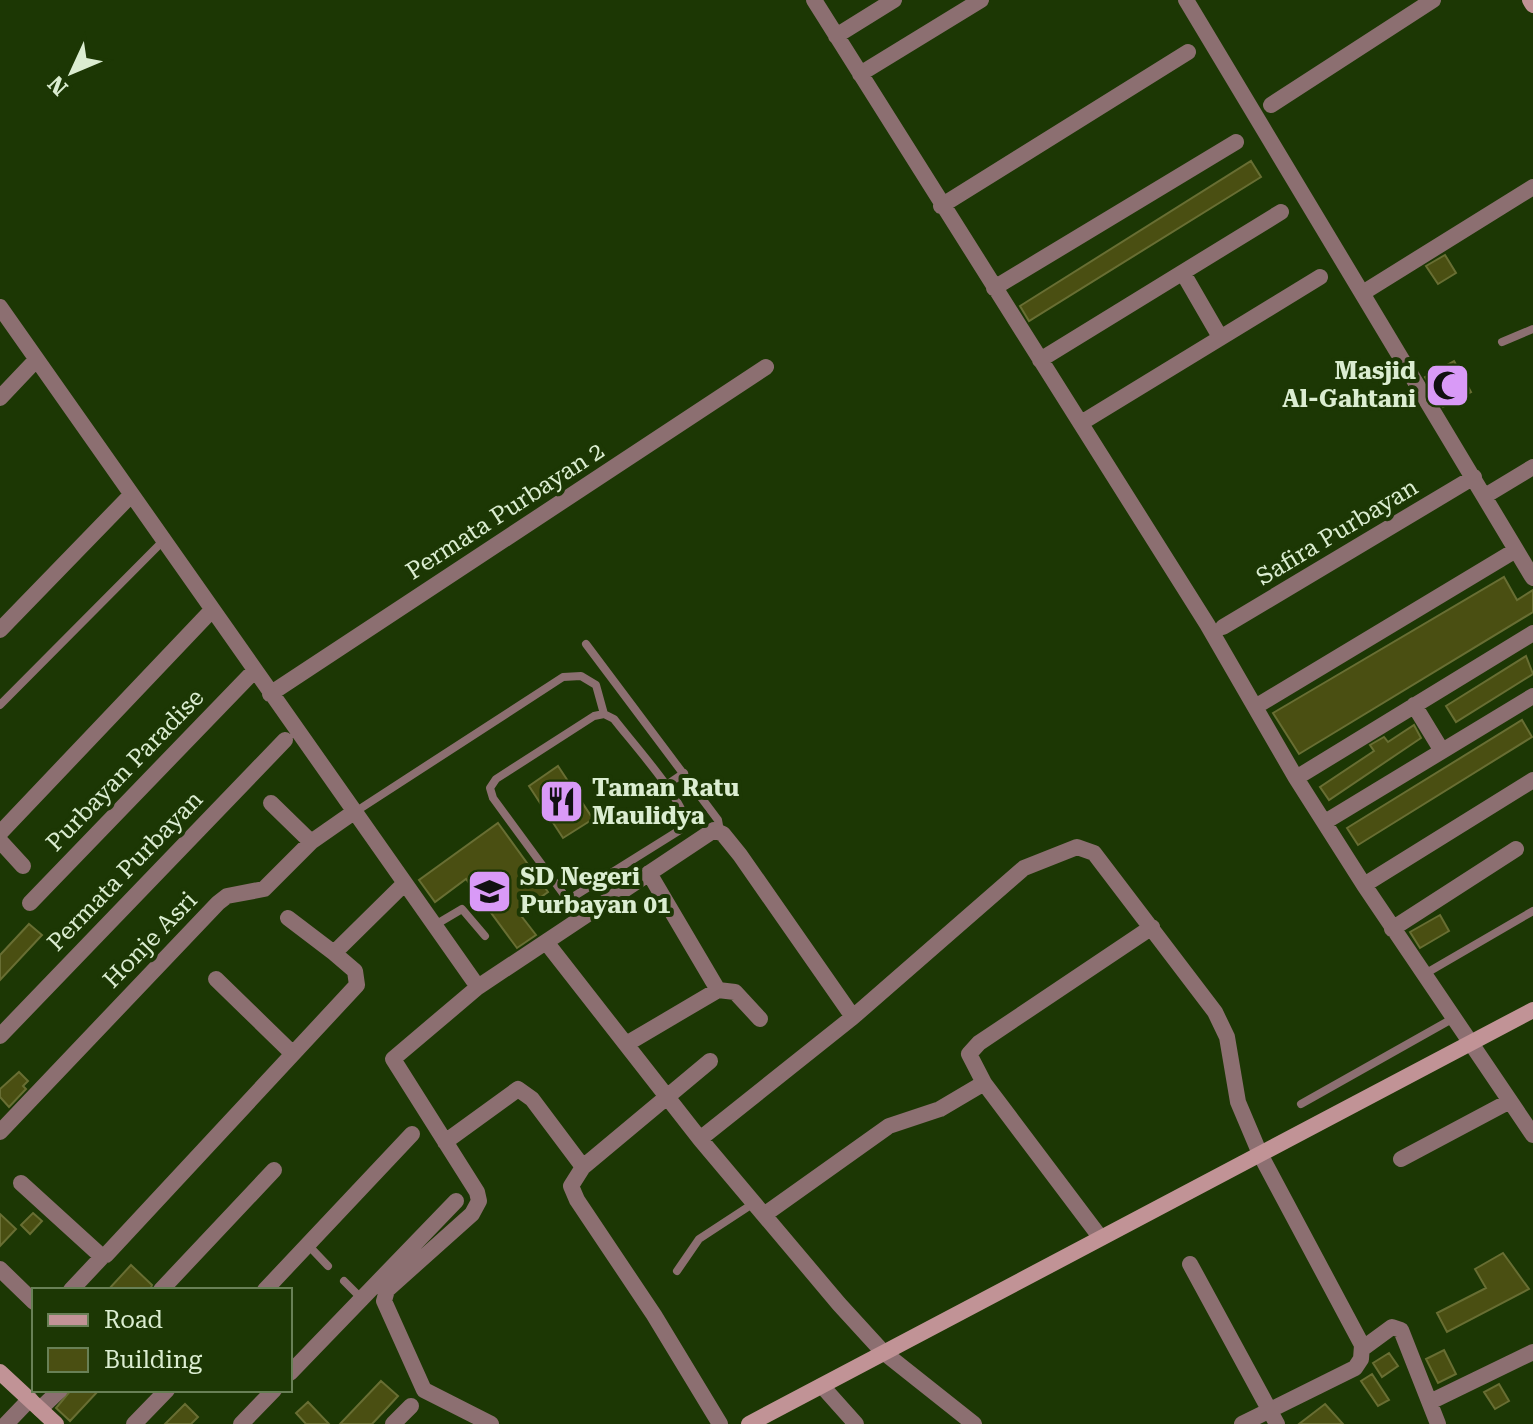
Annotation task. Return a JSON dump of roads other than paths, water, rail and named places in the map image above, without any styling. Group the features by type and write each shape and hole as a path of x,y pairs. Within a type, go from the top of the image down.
{"street":[{"path":"814,0 941,206 1081,423 1296,778 1469,1046 1533,1135"},
{"path":"836,36 894,0"},
{"path":"860,74 981,0"},
{"path":"1186,0 1533,578"},
{"path":"1271,105 1433,0"},
{"path":"941,206 1188,52"},
{"path":"994,288 1236,142"},
{"path":"1369,289 1533,187"},
{"path":"1040,360 1281,212"},
{"path":"1183,273 1220,337"},
{"path":"1081,423 1320,277"},
{"path":"0,307 478,987"},
{"path":"0,398 36,360"},
{"name":"Permata Purbayan 2","path":"270,694 766,367"},
{"path":"1485,496 1533,467"},
{"name":"Safira Purbayan","path":"1223,627 1474,477"},
{"path":"0,630 131,495"},
{"path":"1255,707 1516,550"},
{"path":"0,833 212,610"},
{"path":"1296,778 1533,633"},
{"name":"Purbayan Paradise","path":"30,903 254,671"},
{"path":"1325,822 1533,696"},
{"path":"1414,705 1442,751"},
{"name":"Permata Purbayan","path":"0,1036 285,740"},
{"path":"1364,885 1533,780"},
{"path":"271,803 311,842"},
{"name":"Honje Asri","path":"0,1132 218,903 227,896 264,889 311,842 354,812"},
{"path":"491,1424 424,1390 384,1301 390,1287 477,1208 477,1192 393,1059 478,987 706,833 720,831 853,1017"},
{"path":"0,841 23,866"},
{"path":"700,1139 853,1017 1007,880 1033,862 1082,847 1094,853 1152,927 1223,1028 1238,1102 1362,1349"},
{"path":"1392,929 1516,849"},
{"path":"649,873 718,990"},
{"path":"334,953 405,883"},
{"path":"73,1288 357,985 355,971 288,918"},
{"path":"1100,1237 984,1083 969,1057 971,1050 1152,927"},
{"path":"546,942 700,1139 882,1351 974,1424"},
{"path":"216,979 292,1053"},
{"path":"628,1043 718,990 735,992 760,1019"},
{"path":"749,1424 882,1351 1533,1010"},
{"path":"710,1061 583,1167 572,1182 577,1200 654,1315 720,1424"},
{"path":"759,1209 889,1126 940,1109 984,1083"},
{"path":"445,1142 518,1089 532,1099 583,1167"},
{"path":"1401,1159 1510,1101"},
{"path":"267,1288 412,1134"},
{"path":"163,1288 274,1170"},
{"path":"21,1183 103,1256"},
{"path":"292,1371 456,1201"},
{"path":"1190,1264 1273,1418"},
{"path":"0,1269 32,1300"},
{"path":"1242,1424 1273,1418 1355,1368 1362,1349 1392,1327 1399,1327 1432,1401 1438,1424"},
{"path":"1432,1401 1533,1352"},
{"path":"0,1372 56,1424"},
{"path":"822,1386 856,1424"},
{"path":"6,1424 56,1392"},
{"path":"134,1424 165,1392"},
{"path":"241,1424 272,1392"},
{"path":"393,1424 411,1406"}],"lane":[{"path":"1502,342 1533,329"},
{"path":"0,705 163,541"},
{"path":"586,644 718,820 720,831"},
{"path":"354,812 563,677 581,676 596,685 604,714"},
{"path":"568,900 683,826 683,810 614,719 604,714 594,716 496,779 490,788 493,798 581,918"},
{"path":"665,786 684,773"},
{"path":"435,925 462,909 485,936"},
{"path":"1423,976 1533,911"},
{"path":"1301,1104 1452,1019"},
{"path":"677,1271 699,1239 759,1209"},
{"path":"308,1245 328,1266"},
{"path":"344,1281 361,1298"}],"place":[{"name":"Masjid Al-Gahtani","path":"1447,385"},
{"name":"Taman Ratu Maulidya","path":"561,802"},
{"name":"SD Negeri Purbayan 01","path":"489,891"}]}
